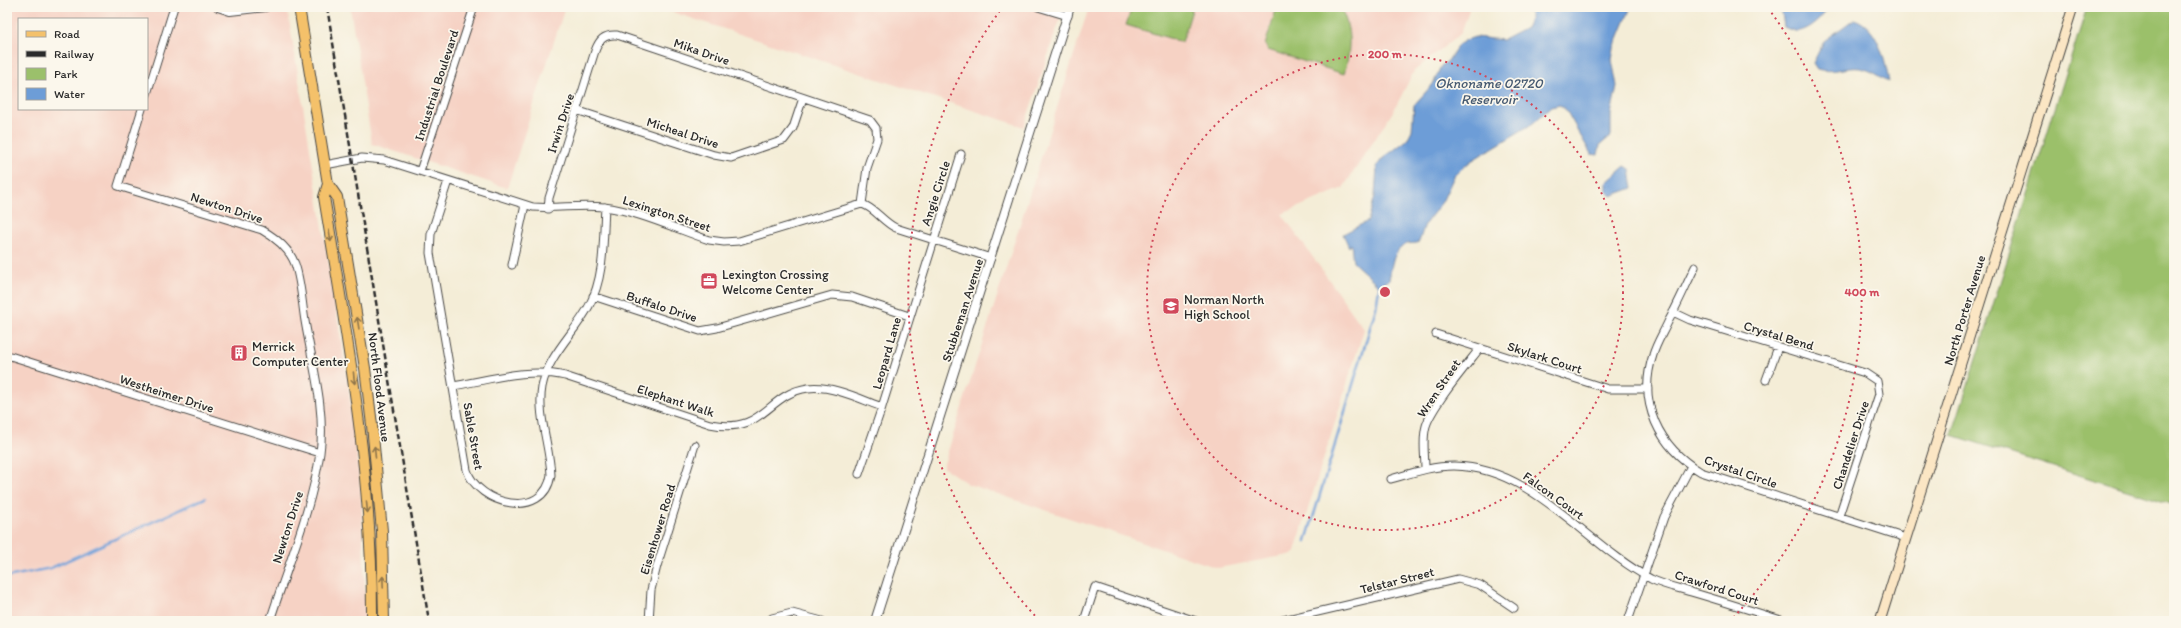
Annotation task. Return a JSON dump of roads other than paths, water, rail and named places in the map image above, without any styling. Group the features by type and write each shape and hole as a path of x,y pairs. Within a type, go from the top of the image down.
{"main road":[{"name":"North Flood Avenue","path":"299,7 328,184 337,197 365,368 382,531 384,621"},
{"name":"North Porter Avenue","path":"1880,621 2073,7"},
{"name":"North Flood Avenue","path":"328,184 324,197 353,370 359,426 369,532 372,621"}],"street":[{"path":"148,91 174,7"},
{"path":"218,7 230,11 266,7"},
{"name":"Industrial Boulevard","path":"420,171 474,7"},
{"path":"1038,7 1068,16"},
{"name":"Stubbeman Avenue","path":"875,621 1070,7"},
{"name":"Mika Drive","path":"597,45 605,36 617,35 865,118 876,128 877,139 865,179 862,204"},
{"name":"Irwin Drive","path":"548,209 549,198 597,45"},
{"name":"Micheal Drive","path":"576,110 726,158 777,144 787,138 793,128 803,98"},
{"name":"Newton Drive","path":"142,110 118,186 262,230 281,243 290,255 297,272 318,392 322,426 320,453 305,513 270,621"},
{"name":"Angie Circle","path":"933,239 960,154"},
{"name":"Lexington Street","path":"325,165 362,158 376,159 420,171 526,205 548,209 582,206 605,207 626,212 709,240 724,242 739,241 862,204"},
{"name":"Sable Street","path":"448,181 431,234 430,253 467,470 472,482 487,495 506,502 522,503 541,496 545,492 550,480 551,463 541,396 546,372 556,352 582,317 593,296 604,249 605,207"},
{"path":"862,204 870,208 888,224 991,258"},
{"path":"512,265 526,205"},
{"name":"Leopard Lane","path":"860,474 933,239"},
{"name":"Crystal Circle","path":"1695,267 1653,354 1648,376 1651,411 1658,430 1671,449 1691,466 1709,475 1906,538"},
{"name":"Buffalo Drive","path":"593,296 700,331 717,328 832,295 852,297 909,316"},
{"name":"Crystal Bend","path":"1673,312 1690,320 1865,374 1877,381"},
{"name":"Skylark Court","path":"1436,334 1608,389 1648,389"},
{"path":"1766,380 1778,347"},
{"name":"Wren Street","path":"1426,469 1423,443 1426,425 1436,408 1480,348"},
{"name":"Westheimer Drive","path":"7,355 320,453"},
{"name":"Elephant Walk","path":"453,386 525,373 546,372 564,376 710,424 728,427 751,422 790,395 808,388 829,390 882,407"},
{"name":"Chandelier Drive","path":"1839,516 1879,394 1877,381"},
{"name":"Eisenhower Road","path":"649,621 651,590 657,566 695,445"},
{"name":"Falcon Court","path":"1391,479 1426,469 1453,466 1478,468 1512,480 1537,496 1610,551 1644,574"},
{"path":"1628,621 1664,517 1691,466"},
{"name":"Crawford Court","path":"1644,574 1652,579 1784,621"},
{"name":"Telstar Street","path":"1279,621 1302,619 1458,579 1480,585 1514,608"},
{"path":"1084,621 1095,587 1196,621"},
{"path":"772,618 792,613 822,621"}],"water":[{"name":"Oknoname 02720 Reservoir","path":"1529,7 1631,7 1614,48 1612,60 1617,86 1611,114 1611,136 1600,145 1598,155 1591,154 1566,110 1560,105 1551,107 1532,124 1471,161 1455,174 1442,202 1425,224 1419,242 1407,244 1398,250 1392,264 1389,280 1380,285 1377,284 1353,262 1351,244 1349,247 1343,234 1368,221 1375,196 1377,166 1382,159 1407,140 1412,130 1414,105 1433,84 1441,66 1448,61 1458,45 1475,37 1503,40 1526,28 1531,18"},
{"path":"1781,7 1827,7 1820,19 1807,28 1797,31 1784,27"},
{"path":"1854,19 1862,23 1875,36 1882,54 1889,82 1860,68 1828,71 1817,69 1813,63 1824,41"},
{"path":"1625,166 1630,169 1633,188 1611,196 1606,191 1606,183"}],"waterway":[{"path":"1306,541 1376,308 1380,282"},
{"path":"7,577 51,568 205,498"}],"railway":[{"path":"327,7 429,621"}],"place":[{"name":"Lexington Crossing Welcome Center","path":"709,281"},
{"name":"Norman North High School","path":"1171,306"},
{"name":"Merrick Computer Center","path":"239,353"}]}
